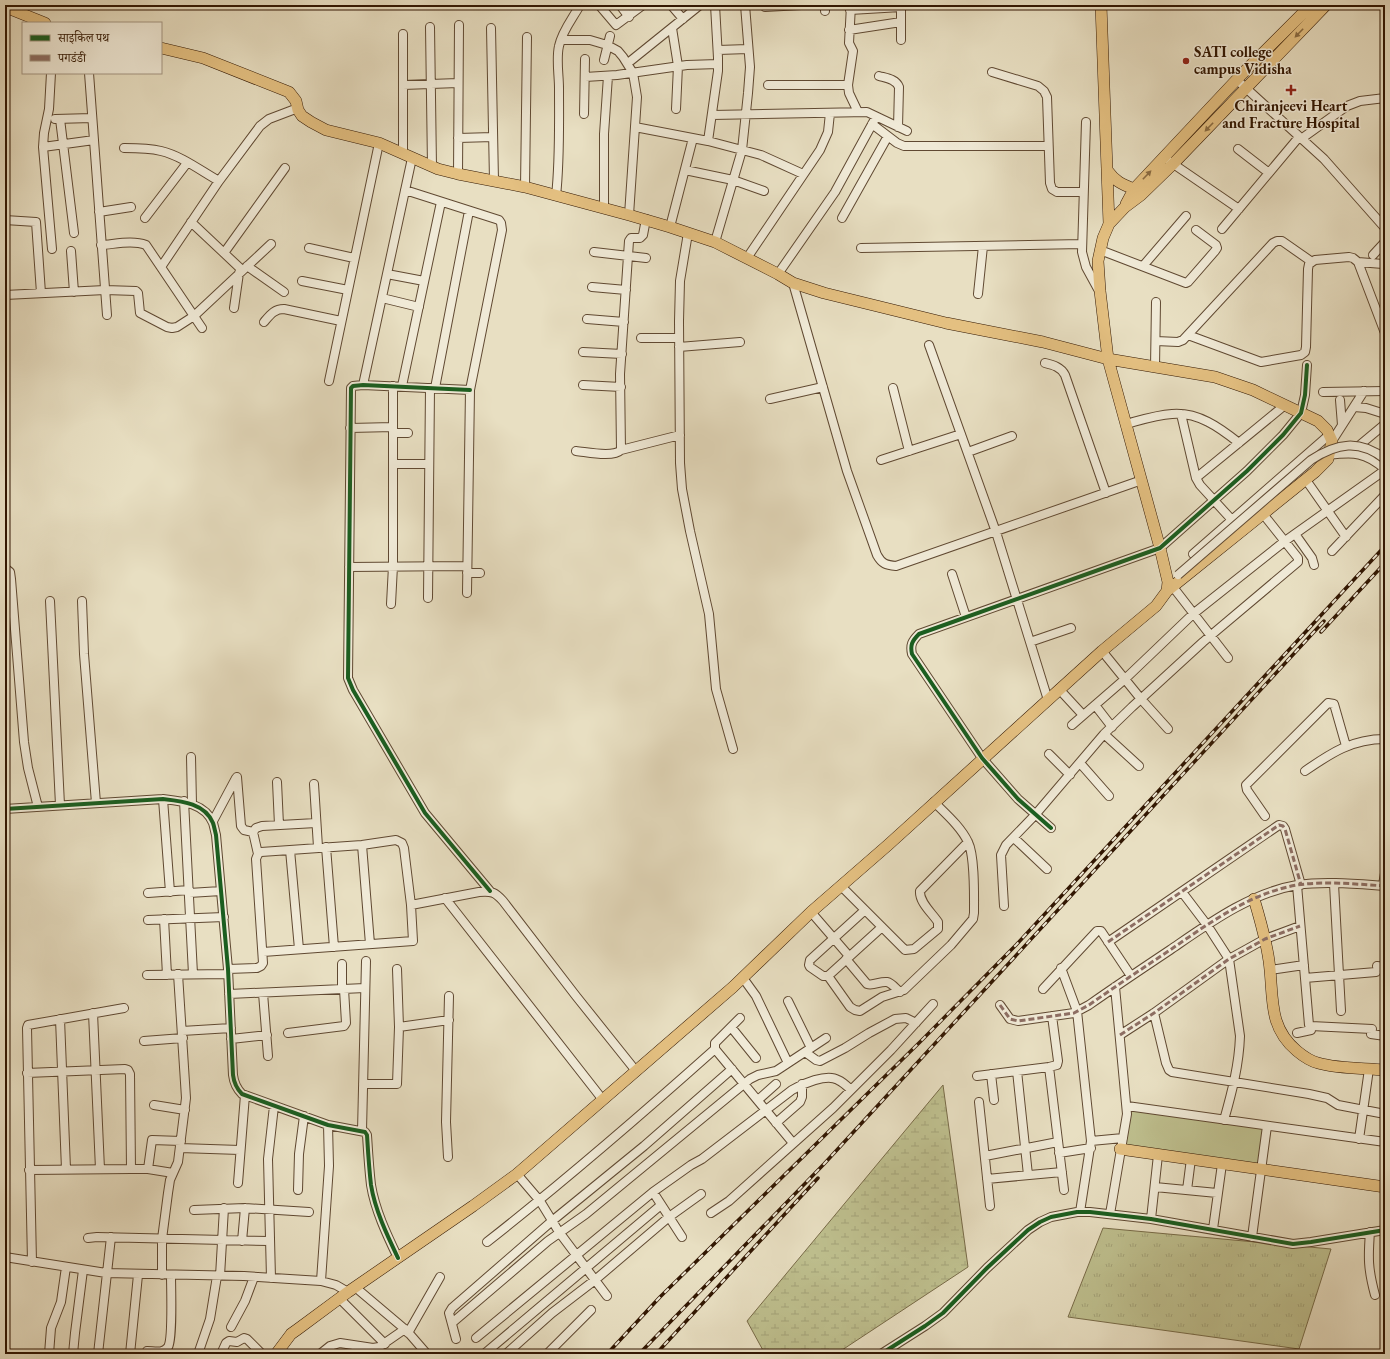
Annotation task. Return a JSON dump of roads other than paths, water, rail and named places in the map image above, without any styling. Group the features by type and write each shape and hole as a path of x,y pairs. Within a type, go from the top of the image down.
{"main road":[{"path":"1101,5 1109,224"},
{"path":"1124,207 1141,195 1237,80 1311,5"},
{"path":"1169,587 1142,480 1108,360 1098,261 1103,238 1109,224 1124,207 1134,189 1168,161 1246,89 1326,5"},
{"path":"5,7 42,22"},
{"path":"162,48 203,58 289,92 296,101 302,116 326,130 379,143 432,167 458,174 525,187 646,219 715,242 793,283 824,293 946,322 1043,342 1100,356 1108,360 1215,377 1253,390 1318,421 1327,430 1331,438 1328,459 1315,472 1169,587 1156,606 1059,689 812,912 743,978 603,1100 517,1174 347,1292 291,1334 276,1354"},
{"path":"1107,170 1118,182 1134,189"},
{"path":"1254,899 1265,939 1270,970 1274,1015 1278,1028 1289,1044 1304,1056 1317,1063 1385,1070"},
{"path":"1120,1149 1385,1188"}],"street":[{"path":"556,196 559,165 558,59 561,40 580,5"},
{"path":"599,5 616,25 629,17 643,5"},
{"path":"620,5 629,17"},
{"path":"671,5 683,19"},
{"path":"628,63 700,5"},
{"path":"708,141 718,64 715,5"},
{"path":"715,242 742,150 750,67 746,5"},
{"path":"765,6 801,5"},
{"path":"858,112 849,93 848,85 853,52 849,43 851,7 901,6 901,40"},
{"path":"849,30 901,22"},
{"path":"458,174 459,25"},
{"path":"430,27 432,167"},
{"path":"491,28 494,181"},
{"path":"672,28 678,66 676,109"},
{"path":"363,384 405,190 407,156 403,85 403,34"},
{"path":"525,187 527,37"},
{"path":"561,40 609,40"},
{"path":"609,40 628,63 636,81 637,97 629,215"},
{"path":"604,60 609,40"},
{"path":"718,50 748,49"},
{"path":"584,114 585,60"},
{"path":"585,77 608,76 678,66 718,64"},
{"path":"992,72 1038,86 1044,91 1047,97 1050,183 1052,189 1057,192 1083,192"},
{"path":"51,74 50,109 44,134 43,148 52,249"},
{"path":"89,74 107,315"},
{"path":"604,208 604,134 608,76"},
{"path":"879,76 894,80 900,87 898,127"},
{"path":"1237,80 1324,159 1385,228"},
{"path":"403,85 458,83"},
{"path":"768,85 848,85"},
{"path":"1222,229 1300,138 1351,105 1360,101 1385,98"},
{"path":"161,267 219,181 260,126 269,119 298,108"},
{"path":"712,115 867,112 888,136 897,144 904,146 1048,146"},
{"path":"747,258 826,140 830,113"},
{"path":"48,119 92,118"},
{"path":"60,119 74,232"},
{"path":"874,120 907,131"},
{"path":"778,274 835,192 874,120"},
{"path":"1086,122 1082,252 1086,267 1100,291"},
{"path":"635,127 708,141 761,155 803,174"},
{"path":"842,218 888,136"},
{"path":"458,138 493,137"},
{"path":"670,228 693,138"},
{"path":"43,148 94,140"},
{"path":"329,381 379,143"},
{"path":"124,148 144,148 161,151 174,156 219,181"},
{"path":"1238,149 1269,174"},
{"path":"1168,161 1239,209"},
{"path":"145,218 187,163"},
{"path":"224,252 285,168"},
{"path":"685,170 733,180 764,191"},
{"path":"405,190 499,220 501,223 502,230 470,390 467,593"},
{"path":"402,386 441,202"},
{"path":"99,212 131,207"},
{"path":"428,598 429,464 432,388 469,210"},
{"path":"1143,266 1186,216"},
{"path":"621,450 622,354 629,241 631,238 640,238 643,236 646,219"},
{"path":"5,220 36,222 41,293"},
{"path":"192,222 243,270 284,292"},
{"path":"1100,250 1143,266 1182,283 1188,282 1216,248 1216,245 1196,230"},
{"path":"688,233 680,281 679,347 682,489 709,614 716,689 733,749"},
{"path":"1156,341 1178,342 1183,340 1273,243 1282,241 1312,262"},
{"path":"102,245 140,243 146,245 202,328"},
{"path":"5,295 105,290 136,291 138,293 140,313 167,327 172,328 194,316 271,244"},
{"path":"861,248 1082,244"},
{"path":"1373,255 1384,244"},
{"path":"978,294 983,246"},
{"path":"309,248 354,258"},
{"path":"71,251 74,292"},
{"path":"594,252 646,258"},
{"path":"1188,335 1261,362 1301,355 1305,352 1306,347 1308,269 1315,260 1349,257 1354,258 1358,262 1385,333"},
{"path":"1358,262 1384,264"},
{"path":"234,308 243,270"},
{"path":"387,274 424,281"},
{"path":"302,281 348,290"},
{"path":"793,283 847,471 877,555 881,562 896,566 1142,480"},
{"path":"592,287 626,290"},
{"path":"382,298 419,306"},
{"path":"1155,367 1156,302"},
{"path":"264,322 272,312 278,309 341,321"},
{"path":"587,320 624,322"},
{"path":"641,338 679,338"},
{"path":"679,347 740,342"},
{"path":"929,344 996,532 1048,700"},
{"path":"583,352 622,354"},
{"path":"1045,363 1063,370 1106,493"},
{"path":"1051,828 1035,816 1018,799 982,758 912,654 911,646 913,640 919,634 1160,548 1247,471 1283,435 1301,413 1305,395 1307,365"},
{"path":"470,390 363,384 353,386 351,388 348,678 353,690 426,813 490,891 497,894 503,900 576,996 636,1071"},
{"path":"583,385 621,387"},
{"path":"391,604 393,566 393,386"},
{"path":"770,400 823,387"},
{"path":"893,388 909,450"},
{"path":"1193,554 1331,438 1342,425 1364,391"},
{"path":"1323,392 1385,391"},
{"path":"1340,400 1342,425"},
{"path":"1196,478 1285,405"},
{"path":"1354,407 1366,408 1385,414"},
{"path":"1181,414 1196,478 1200,485 1232,520"},
{"path":"1126,424 1156,416 1181,414 1200,418 1212,423 1224,430 1239,443"},
{"path":"1349,453 1385,424"},
{"path":"350,428 393,430 408,433"},
{"path":"881,460 961,434"},
{"path":"576,451 612,455 621,450 680,435"},
{"path":"968,452 1012,436"},
{"path":"1228,658 1193,614 1169,587 1178,575 1311,460 1323,452 1344,446 1357,446 1374,451 1385,459"},
{"path":"1072,725 1125,679 1193,614 1284,541 1385,469 1366,456 1349,453 1329,455"},
{"path":"393,464 429,464"},
{"path":"1306,480 1346,537"},
{"path":"1332,551 1385,495"},
{"path":"1004,906 1002,850 1035,816 1104,734 1210,636 1298,562 1298,558 1263,514"},
{"path":"1295,534 1312,558 1314,565"},
{"path":"349,567 428,566 467,570 480,573"},
{"path":"5,568 10,572 11,579 24,742 28,768 38,807"},
{"path":"952,574 966,617"},
{"path":"50,601 60,806"},
{"path":"82,601 84,654 96,803"},
{"path":"1030,642 1071,628"},
{"path":"1102,651 1141,699 1168,729"},
{"path":"1059,689 1083,715"},
{"path":"1265,816 1247,790 1246,786 1328,703 1334,704 1346,746"},
{"path":"1095,705 1112,727"},
{"path":"1104,734 1138,766"},
{"path":"1305,771 1325,757 1346,746 1384,736"},
{"path":"1049,754 1070,776"},
{"path":"191,757 188,803 189,892 193,974"},
{"path":"1080,763 1109,796"},
{"path":"213,822 237,777 241,826 244,830 254,832"},
{"path":"277,782 280,825"},
{"path":"314,784 316,823 322,847 334,947"},
{"path":"5,809 163,799 188,803 201,808 213,822 216,835 224,917 233,1075 235,1084 238,1090 245,1095 328,1125 362,1130 367,1135 371,1184 374,1197 385,1230 398,1258"},
{"path":"163,799 170,892"},
{"path":"828,976 850,1007 860,1011 882,997 904,990 952,945 973,919 972,860 968,842 956,825 934,802"},
{"path":"147,975 228,972 257,968 261,966 263,963 263,952 256,858 258,854 254,832 256,828 262,826 316,823"},
{"path":"1108,942 1281,825 1285,829 1299,885 1300,926 1308,1022 1311,1026"},
{"path":"1014,838 1047,869"},
{"path":"258,854 261,852 362,845 396,840 402,843 404,848 413,905 413,942 263,952"},
{"path":"841,886 905,950 914,950 938,929 938,922 922,901 920,891 968,842"},
{"path":"362,845 370,944"},
{"path":"290,850 299,950"},
{"path":"1000,1005 1010,1019 1018,1021 1078,1011 1207,925 1254,899 1274,891 1299,885 1334,884 1384,886 1385,874"},
{"path":"1334,884 1341,1011"},
{"path":"148,894 221,891"},
{"path":"413,905 490,891"},
{"path":"1182,892 1207,925 1229,959 1240,1036 1240,1046 1234,1082 1224,1120"},
{"path":"441,899 603,1100"},
{"path":"865,910 810,960 810,967 823,976 828,976 882,927"},
{"path":"812,912 834,938 867,984 871,985 886,982 900,992"},
{"path":"148,920 224,917"},
{"path":"164,919 167,974"},
{"path":"1120,1036 1229,959 1265,939 1300,926"},
{"path":"1043,989 1097,931 1101,931 1131,976"},
{"path":"362,1130 366,961"},
{"path":"288,1033 344,1026 346,1023 342,964"},
{"path":"1270,970 1304,965"},
{"path":"1061,968 1078,1011 1091,1144 1080,1212"},
{"path":"1305,978 1340,975 1379,968"},
{"path":"363,1084 397,1084 399,1027 397,969"},
{"path":"162,1275 162,1239 168,1193 173,1173 178,1162 185,1110 186,1082 178,974"},
{"path":"743,978 756,996 788,1064"},
{"path":"1110,1214 1120,1149 1126,1122 1127,1106 1115,987"},
{"path":"229,994 365,988"},
{"path":"263,993 268,1056"},
{"path":"448,1157 446,1122 449,996"},
{"path":"788,1001 808,1050 816,1060 820,1061 895,1019 906,1018 916,1023"},
{"path":"711,1213 729,1201 792,1143 833,1108 933,1004"},
{"path":"32,1262 27,1073 28,1025 124,1008"},
{"path":"93,1013 100,1169"},
{"path":"1154,1013 1166,1063 1169,1070 1172,1072 1309,1094 1327,1098 1338,1105 1385,1114"},
{"path":"977,1076 1057,1065 1058,1061 1052,1016"},
{"path":"740,1018 715,1043 715,1049 792,1143"},
{"path":"60,1019 66,1170"},
{"path":"399,1027 449,1020"},
{"path":"1311,1026 1372,1032 1385,1036"},
{"path":"1297,1033 1311,1030 1311,1026"},
{"path":"731,1027 756,1058"},
{"path":"144,1041 230,1028"},
{"path":"231,1039 266,1035"},
{"path":"452,1323 559,1232 586,1214 744,1083 758,1075 776,1071 826,1038"},
{"path":"487,1242 540,1201 635,1121 715,1049"},
{"path":"1049,1067 1064,1190"},
{"path":"456,1339 449,1313 452,1308 552,1221 644,1146 732,1069"},
{"path":"1359,1139 1369,1069"},
{"path":"27,1073 128,1070 130,1074 131,1168"},
{"path":"1017,1071 1028,1175"},
{"path":"991,1074 994,1100"},
{"path":"476,1338 653,1192 702,1159 792,1090 802,1084 832,1078 838,1079 851,1090"},
{"path":"758,1100 776,1084"},
{"path":"776,1123 800,1102 802,1097 802,1084"},
{"path":"238,1183 245,1095"},
{"path":"979,1102 990,1206"},
{"path":"154,1105 185,1110"},
{"path":"271,1278 268,1208 268,1159 274,1106"},
{"path":"1127,1106 1385,1142"},
{"path":"298,1190 299,1154 304,1116"},
{"path":"321,1281 329,1166 328,1125"},
{"path":"1252,1237 1267,1126"},
{"path":"1059,1153 1091,1144 1123,1138"},
{"path":"148,1169 152,1140 240,1150"},
{"path":"985,1156 1058,1142"},
{"path":"1151,1219 1158,1155"},
{"path":"1188,1190 1191,1160"},
{"path":"1213,1229 1222,1164"},
{"path":"29,1170 131,1168 173,1173"},
{"path":"987,1179 1062,1172"},
{"path":"517,1174 540,1201 559,1232 607,1296"},
{"path":"1155,1187 1218,1193"},
{"path":"653,1192 682,1237"},
{"path":"506,1354 552,1313 595,1280 669,1217 701,1194"},
{"path":"484,1354 661,1205"},
{"path":"198,1354 210,1319 219,1276 224,1208"},
{"path":"242,1241 245,1208"},
{"path":"194,1210 268,1208 309,1212"},
{"path":"881,1354 925,1326 942,1313 1028,1230 1051,1217 1080,1212 1110,1214 1213,1229 1293,1244 1385,1230"},
{"path":"1370,1232 1368,1259 1369,1271 1375,1295"},
{"path":"88,1238 111,1237 269,1241"},
{"path":"98,1354 111,1237"},
{"path":"5,1258 106,1273 254,1276 321,1281 336,1285 406,1331 427,1354"},
{"path":"49,1354 51,1328 61,1302 66,1267"},
{"path":"74,1354 75,1333 83,1270"},
{"path":"130,1354 138,1274"},
{"path":"147,1351 159,1352 168,1347 171,1328 172,1275"},
{"path":"231,1327 245,1301 254,1276"},
{"path":"320,1354 330,1346 340,1343 373,1348 379,1347 406,1331 440,1277"},
{"path":"347,1292 385,1344"},
{"path":"547,1354 591,1310"},
{"path":"221,1354 226,1343 229,1341 237,1342 244,1338 262,1354"}],"railway":[{"path":"607,1354 660,1297 921,1041 1016,945 1385,546"},
{"path":"1321,632 1385,563"},
{"path":"639,1354 824,1164 1324,621"},
{"path":"656,1354 818,1178"}],"place":[{"name":"SATI college campus Vidisha","path":"1186,61"},
{"name":"Chiranjeevi Heart and Fracture Hospital","path":"1291,90"}]}
